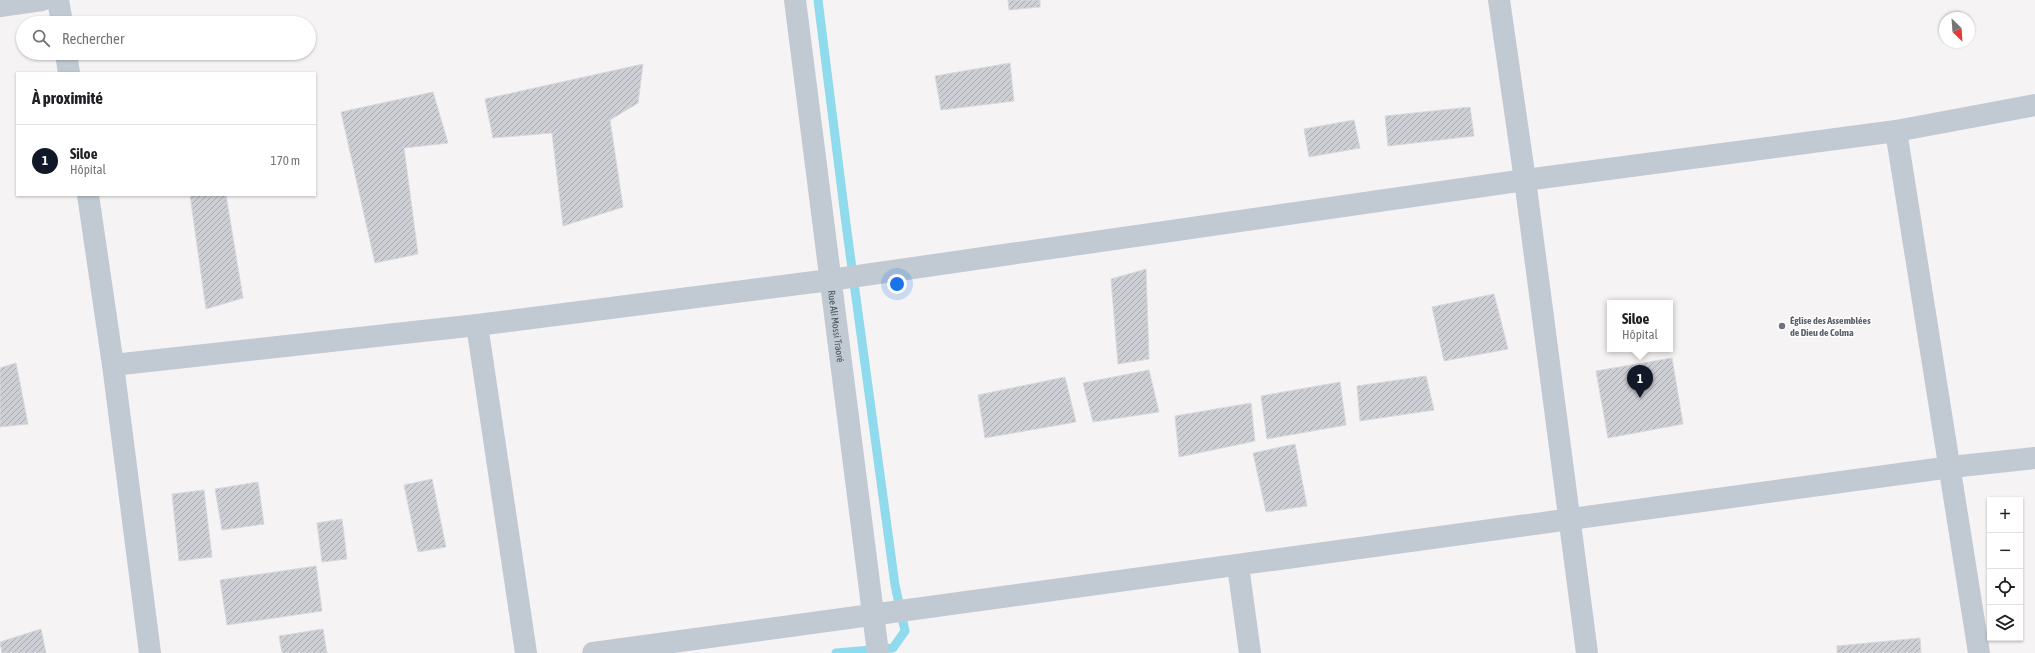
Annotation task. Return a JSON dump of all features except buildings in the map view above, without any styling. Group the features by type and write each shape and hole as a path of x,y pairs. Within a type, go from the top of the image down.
{"street":[{"path":"0,6 42,0"},
{"path":"58,0 61,16"},
{"name":"Rue Ali Mossi Traoré","path":"795,0 878,653"},
{"path":"1499,0 1525,180 1587,653"},
{"path":"67,60 69,72"},
{"path":"113,364 477,324 830,280 1525,180 1896,131 2035,105"},
{"path":"1896,131 1951,467 1979,653"},
{"path":"88,196 113,364 150,653"},
{"path":"477,324 526,653"},
{"path":"593,653 1238,566 1951,467 2035,458"},
{"path":"1238,566 1250,653"}],"waterway":[{"path":"818,0 846,224 895,585 905,631 893,648 836,653"}],"place":[{"name":"Église des Assemblées de Dieu de Colma","path":"1782,326"},
{"name":"Siloe","path":"1640,398"}]}
